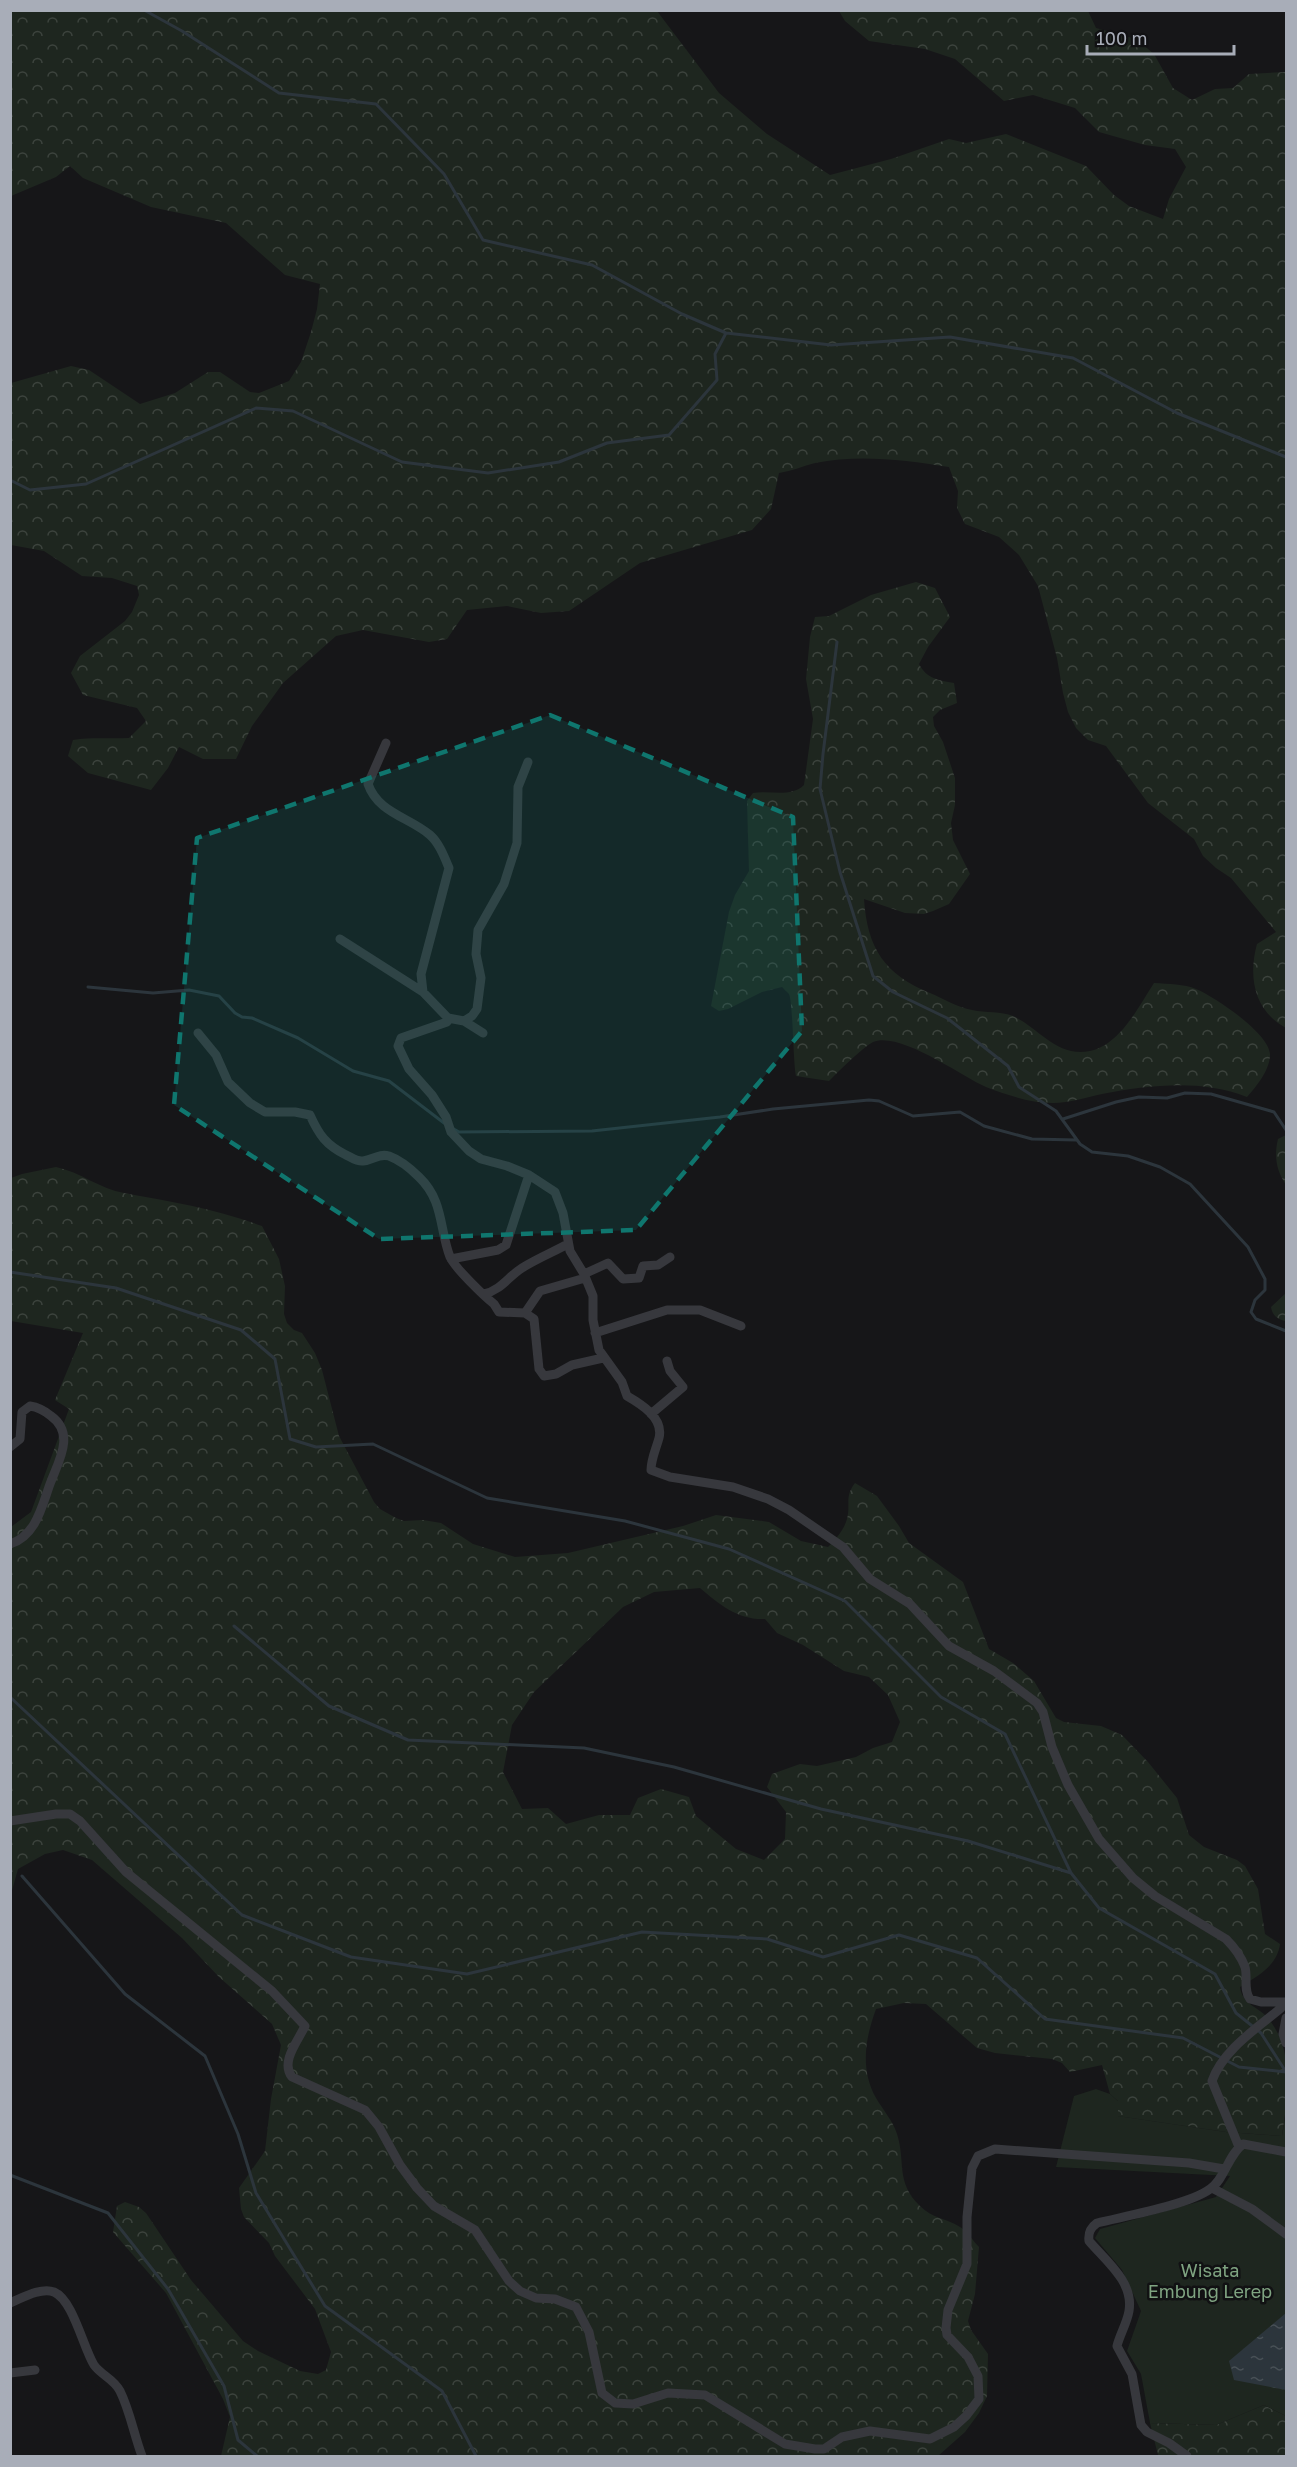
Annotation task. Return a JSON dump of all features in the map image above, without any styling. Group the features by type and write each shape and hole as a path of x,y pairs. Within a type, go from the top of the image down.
{"street":[{"path":"386,743 368,784 371,794 383,807 430,836 442,851 449,868 421,974 423,992"},
{"path":"464,1021 477,1009 481,978 476,954 477,936 483,918 504,884 517,843 518,787 528,762"},
{"path":"340,939 423,992 448,1018 464,1021 483,1033"},
{"path":"448,1018 443,1024 401,1038 398,1046 409,1069 426,1087 446,1117 451,1132 469,1151 481,1159 529,1175 555,1192 563,1213 568,1244 593,1296 595,1333 603,1358 622,1382 627,1396 641,1404 651,1414 660,1432 651,1470 670,1477 733,1487 768,1499 789,1510 843,1547 870,1579 910,1604 949,1646 994,1671 1037,1703 1052,1748 1068,1785 1100,1839 1133,1878 1155,1896 1234,1947 1245,1968 1246,1993 1250,2000 1285,2002"},
{"path":"198,1033 216,1054 228,1082 250,1103 265,1113 295,1112 310,1115 320,1136 329,1146 357,1161 381,1155 390,1156 421,1178 438,1203 451,1259 499,1312 525,1313 534,1319 538,1368 544,1376 556,1374 572,1365 603,1358"},
{"path":"451,1259 498,1250 506,1245 529,1175"},
{"path":"484,1293 494,1292 520,1269 568,1244"},
{"path":"525,1313 540,1291 584,1276 608,1263 623,1279 639,1278 643,1266 658,1265 670,1257"},
{"path":"595,1333 667,1310 700,1310 741,1326"},
{"path":"651,1414 683,1387 670,1371 667,1361"},
{"path":"10,1447 20,1439 22,1412 30,1406 35,1406 57,1420 64,1436 60,1461 50,1482 43,1506 29,1531 10,1544"},
{"path":"10,1821 70,1814 80,1821 126,1872 272,1991 305,2026 287,2064 287,2071 292,2077 365,2110 379,2127 400,2165 417,2188 434,2206 475,2230 496,2258 509,2281 520,2292 536,2298 555,2299 576,2307 589,2332 602,2393 615,2403 633,2404 668,2393 705,2396 785,2444 815,2449 824,2449 842,2438 870,2431 930,2439 954,2427 979,2399 978,2376 968,2357 947,2336 946,2328 948,2310 967,2264 967,2217 971,2177 974,2162 978,2156 995,2149 1189,2163 1224,2169"},
{"path":"1239,2146 1212,2081 1216,2069 1227,2056 1285,2002"},
{"path":"1287,2018 1283,2034 1287,2043"},
{"path":"1187,2457 1169,2443 1147,2432 1141,2425 1132,2374 1117,2346 1129,2314 1130,2299 1125,2282 1089,2241 1088,2234 1092,2226 1097,2223 1194,2197 1212,2188 1239,2146 1248,2143 1287,2152"},
{"path":"1212,2188 1252,2209 1287,2234"},
{"path":"10,2303 48,2291 54,2292 65,2301 95,2366 115,2383 121,2393 142,2457"},
{"path":"10,2373 35,2370"}],"highlighted area":[{"path":"550,715 793,817 802,1031 636,1230 379,1239 174,1105 197,838"}],"green space":[{"path":"11,10 657,11 719,93 767,134 830,175 891,159 949,139 966,143 1006,134 1086,166 1114,195 1129,206 1163,219 1169,199 1186,167 1175,149 1145,145 1099,132 1075,108 1033,95 1004,101 955,59 925,49 869,41 845,21 839,11 1088,11 1096,28 1136,39 1154,54 1173,88 1192,100 1215,89 1233,88 1249,74 1285,72 1286,1028 1275,1021 1260,1003 1254,981 1254,956 1257,944 1276,932 1231,878 1203,856 1194,839 1148,803 1106,746 1088,740 1076,728 1068,712 1057,658 1038,586 1019,555 999,537 965,524 957,508 958,491 949,467 865,458 832,460 779,473 771,509 752,530 640,563 569,611 541,613 507,606 467,610 447,639 429,642 363,630 336,636 283,683 252,726 236,759 203,759 179,747 168,768 151,790 88,773 68,756 73,740 129,738 146,721 137,708 83,695 71,673 80,656 125,621 132,612 139,595 137,586 112,578 82,576 44,551 11,545 11,383 71,366 89,370 140,404 175,393 208,372 220,372 250,392 259,393 289,381 301,362 317,309 320,284 285,275 226,223 151,207 83,178 70,166 56,177 11,196"},
{"path":"916,582 935,588 950,617 928,647 919,664 929,676 954,683 957,703 940,710 933,717 934,726 943,742 955,778 955,805 951,823 953,840 970,874 949,904 924,914 905,913 864,899 869,932 881,958 901,978 914,986 966,1009 1013,1016 1058,1046 1078,1052 1090,1051 1111,1041 1128,1023 1154,983 1181,985 1196,989 1241,1018 1268,1047 1270,1056 1265,1073 1247,1097 1212,1088 1175,1085 1120,1091 1065,1102 1036,1102 986,1087 930,1056 899,1043 885,1040 873,1042 829,1081 796,1076 790,999 789,994 782,987 762,992 728,1009 719,1011 711,1006 729,912 735,895 749,871 747,801 753,793 787,792 804,785 813,719 806,679 810,637 815,617 829,616 871,595"},
{"path":"1286,1135 1286,1185 1278,1168 1276,1151 1278,1139"},
{"path":"56,1167 115,1191 211,1210 262,1226 279,1259 285,1286 284,1314 287,1323 294,1330 302,1333 315,1353 322,1370 339,1436 374,1502 380,1509 396,1518 404,1521 423,1520 441,1523 473,1544 515,1557 568,1553 683,1526 716,1515 769,1522 801,1541 828,1547 846,1523 849,1497 855,1483 877,1496 909,1543 963,1582 989,1649 1013,1663 1034,1681 1056,1718 1064,1722 1101,1726 1122,1735 1148,1762 1177,1798 1189,1835 1204,1847 1237,1860 1245,1866 1258,1889 1265,1934 1280,1944 1271,1964 1240,1987 1247,2001 1267,2017 1276,2030 1286,2058 1287,2090 1282,2136 1226,2132 1117,2116 1118,2101 1110,2094 1102,2065 1070,2072 1062,2063 1052,2059 995,2053 977,2048 926,2004 904,2003 876,2009 869,2031 866,2065 871,2087 897,2134 902,2172 907,2189 920,2206 935,2216 960,2227 979,2247 975,2294 968,2321 971,2330 988,2354 987,2396 979,2413 965,2432 938,2456 221,2456 230,2417 223,2399 166,2293 113,2232 117,2206 125,2202 139,2207 146,2213 191,2280 243,2341 258,2351 300,2371 318,2374 326,2370 331,2352 315,2309 275,2256 269,2243 244,2217 241,2209 239,2188 265,2151 271,2099 281,2045 272,2024 219,1977 182,1938 92,1860 63,1850 45,1854 18,1869 11,1894 11,1527 31,1512 69,1409 55,1400 83,1333 11,1321 11,1178","holes":["700,1588 722,1606 738,1614 755,1619 765,1619 777,1633 803,1645 844,1671 869,1677 888,1695 900,1722 892,1742 856,1757 817,1766 800,1764 772,1774 767,1787 786,1812 785,1839 764,1860 736,1849 696,1816 689,1797 661,1789 638,1798 630,1815 599,1815 566,1824 548,1808 522,1809 503,1772 512,1725 534,1692 623,1607 654,1592"]},
{"path":"1286,1293 1286,1321 1276,1317 1271,1307"},
{"name":"Wisata Embung Lerep","path":"1096,2089 1110,2094 1118,2101 1118,2116 1226,2132 1282,2136 1286,2112 1286,2416 1264,2405 1216,2425 1150,2423 1141,2374 1127,2351 1141,2311 1122,2270 1095,2238 1100,2229 1216,2197 1230,2176 1056,2167 1074,2096"},
{"path":"1264,2405 1286,2416 1286,2456 1158,2455 1150,2423 1216,2425"}],"water":[{"path":"1286,2313 1286,2390 1234,2380 1229,2361"}],"waterway":[{"path":"144,10 182,31 279,93 376,104 444,174 483,240 592,265 682,314 726,333 831,345 950,337 1073,358 1177,413 1286,457"},
{"path":"10,480 30,490 86,484 256,408 293,411 402,462 488,473 559,462 607,443 669,435 717,380 715,354 726,333"},
{"path":"837,642 820,789 840,872 873,976 893,992 947,1018 1008,1066 1019,1087 1056,1111 1080,1144 1092,1152 1128,1156 1160,1167 1190,1184 1248,1247 1265,1279 1265,1290 1255,1300 1251,1312 1256,1319 1286,1331"},
{"path":"88,987 153,993 189,990 219,996 242,1017 252,1018 298,1038 353,1071 389,1081 444,1123"},
{"path":"1063,1119 1139,1097 1167,1098 1185,1093 1211,1094 1274,1112 1286,1130"},
{"path":"452,1128 459,1132 592,1131 869,1100 879,1101 913,1116 960,1112 984,1126 1032,1139 1076,1140"},
{"path":"10,1272 116,1288 241,1330 275,1359 290,1439 316,1447 373,1444 487,1498 625,1521 729,1549 845,1601 941,1697 1005,1734 1071,1873 1099,1908 1215,1974 1236,2013 1261,2033 1286,2072"},
{"path":"234,1626 329,1706 408,1740 584,1748 674,1767 821,1809 968,1841 1071,1873"},
{"path":"10,1697 242,1915 351,1957 467,1974 642,1932 767,1939 823,1957 899,1935 977,1958 1045,2019 1183,2038 1239,2067 1286,2072"},
{"path":"22,1876 125,1994 205,2056 238,2134 256,2193 325,2306 442,2391 476,2456"},
{"path":"10,2175 108,2213 168,2289 224,2386 238,2440 257,2456"}]}
